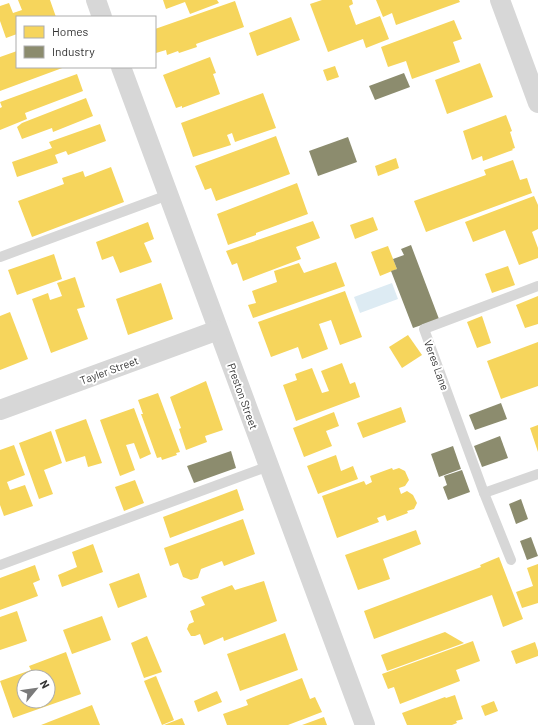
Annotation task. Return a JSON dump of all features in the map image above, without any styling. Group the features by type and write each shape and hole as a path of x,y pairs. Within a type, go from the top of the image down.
{"street":[{"path":"96,0 102,16"},
{"path":"500,0 538,103"},
{"name":"Preston Street","path":"121,68 365,725"},
{"name":"Tayler Street","path":"0,410 218,330"}],"lane":[{"path":"0,257 168,195"},
{"name":"Veres Lane","path":"511,560 484,494 424,329 538,286"},
{"path":"0,565 269,466"},
{"path":"484,494 538,474"}],"shaded area":[{"path":"392,283 398,299 360,313 354,297"}],"building: Homes":[{"path":"18,0 50,0 56,16 16,16 16,34 6,38 0,21 0,6 9,3 13,13 22,10"},
{"path":"163,0 217,0 219,3 190,14 185,2 166,9"},
{"path":"322,0 352,0 353,4 349,6 356,25 380,16 389,39 366,48 363,39 328,52 310,4"},
{"path":"376,0 459,0 460,2 396,25 392,13 383,17"},
{"path":"235,1 244,27 196,44 197,47 167,55 166,50 156,53 156,29"},
{"path":"291,17 300,40 257,56 249,33"},
{"path":"454,20 462,39 453,42 460,62 412,79 406,61 388,67 381,47"},
{"path":"16,51 16,68 62,68 0,91 0,57"},
{"path":"210,57 216,73 213,74 220,94 182,108 182,106 176,108 163,75"},
{"path":"480,63 493,97 447,114 435,80"},
{"path":"335,66 339,77 327,81 323,70"},
{"path":"77,74 83,91 25,113 27,119 0,130 0,108 2,107 0,102"},
{"path":"263,93 276,128 235,142 232,133 227,135 231,145 193,157 181,123"},
{"path":"86,98 93,116 53,132 52,128 22,139 17,127 22,123"},
{"path":"506,115 512,131 510,132 515,148 483,161 482,156 472,160 463,131"},
{"path":"100,124 106,141 68,155 66,151 55,155 58,163 17,177 12,162 52,148 49,142"},
{"path":"276,136 290,174 216,201 211,188 205,190 195,166"},
{"path":"396,158 399,168 378,176 375,166"},
{"path":"513,160 520,180 527,178 532,193 426,232 414,201 486,175 484,170"},
{"path":"111,167 124,202 32,237 18,201 64,184 62,178 83,171 85,177"},
{"path":"297,183 308,214 228,245 217,214"},
{"path":"534,196 538,205 538,229 532,232 538,248 538,258 519,265 505,230 473,242 465,222"},
{"path":"373,217 378,230 355,239 350,225"},
{"path":"313,221 320,238 296,247 301,259 243,281 237,263 232,265 226,251"},
{"path":"148,222 154,239 144,243 152,262 120,273 113,256 102,260 96,242"},
{"path":"388,246 397,269 380,276 371,252"},
{"path":"54,254 62,279 17,295 8,270"},
{"path":"336,262 345,286 253,318 248,305 256,303 252,291 277,282 274,271 299,263 304,273"},
{"path":"508,266 515,285 492,293 485,274"},
{"path":"75,277 85,307 77,309 88,339 51,353 32,299 48,293 50,300 62,296 57,283"},
{"path":"161,283 173,319 128,335 116,299"},
{"path":"345,291 362,337 340,345 331,320 319,324 328,349 302,359 298,347 271,357 258,322"},
{"path":"538,296 538,324 525,328 516,305"},
{"path":"10,312 28,359 0,370 0,316"},
{"path":"482,316 491,343 477,348 467,322"},
{"path":"408,335 422,355 402,368 389,347"},
{"path":"538,342 538,386 501,399 487,361"},
{"path":"342,363 350,384 355,382 360,397 296,421 283,385 297,380 295,374 312,368 322,393 329,391 321,371"},
{"path":"206,381 223,430 205,436 207,442 186,450 179,429 181,428 170,397"},
{"path":"158,393 180,452 176,453 177,455 162,460 161,457 157,458 141,414 143,414 138,400"},
{"path":"401,407 406,422 363,438 357,423"},
{"path":"134,408 151,454 140,459 134,443 126,445 135,470 120,476 100,420"},
{"path":"334,412 339,426 326,431 332,446 304,457 293,428"},
{"path":"86,419 102,463 88,467 85,456 66,462 55,430"},
{"path":"538,425 538,452 530,428"},
{"path":"51,431 62,463 44,470 53,494 39,499 19,443"},
{"path":"14,445 25,475 7,482 10,490 25,485 33,506 4,516 0,505 0,450"},
{"path":"336,455 341,471 353,466 358,479 318,494 307,466"},
{"path":"392,468 393,470 399,468 405,471 409,480 405,486 399,488 401,494 407,491 413,495 417,503 414,509 407,511 408,513 387,521 385,515 377,518 379,522 337,538 322,496 364,481 366,485 372,482 370,476"},
{"path":"135,480 144,503 124,511 115,487"},
{"path":"237,489 244,510 170,538 163,517"},
{"path":"243,519 255,554 224,566 222,561 201,569 198,578 191,580 183,577 178,563 170,566 164,548"},
{"path":"416,530 421,544 383,559 390,579 358,590 345,555"},
{"path":"93,544 103,572 62,587 58,575 77,567 72,552"},
{"path":"499,557 523,619 503,627 492,595 374,639 364,611 481,567 480,565"},
{"path":"538,564 538,603 522,608 516,592 533,586 527,568"},
{"path":"35,565 40,580 33,583 38,596 0,610 0,578"},
{"path":"139,573 147,597 118,608 109,584"},
{"path":"264,581 277,621 224,641 223,637 204,645 200,634 191,636 187,629 189,624 194,622 190,611 205,605 201,597 232,585 235,590"},
{"path":"17,611 27,641 0,650 0,617"},
{"path":"102,616 111,640 72,654 63,630"},
{"path":"445,632 464,643 387,671 381,655"},
{"path":"285,633 298,670 240,691 227,654"},
{"path":"147,636 162,672 144,678 131,643"},
{"path":"473,641 480,661 456,670 460,681 400,704 394,687 388,689 382,674"},
{"path":"535,642 538,656 516,664 511,651"},
{"path":"66,652 81,694 56,703 56,669 30,669 29,666"},
{"path":"16,675 16,709 38,709 13,718 0,681"},
{"path":"156,676 174,720 162,725 144,681"},
{"path":"302,678 310,699 315,697 322,712 288,725 227,725 223,714 248,705 246,700"},
{"path":"217,691 222,702 198,712 194,701"},
{"path":"455,695 463,719 456,721 457,723 452,725 407,725 402,713 445,697"},
{"path":"494,701 498,711 485,716 481,706"},
{"path":"92,705 100,725 41,725"},
{"path":"324,717 327,725 302,725"},
{"path":"182,718 185,725 164,725"}],"building: Industry":[{"path":"404,73 410,87 375,100 369,86"},
{"path":"348,137 357,162 318,176 309,151"},
{"path":"411,245 439,319 413,328 391,271 397,269 393,259 404,255 401,249"},
{"path":"501,403 507,419 475,430 469,415"},
{"path":"500,436 508,458 482,467 474,446"},
{"path":"453,446 461,469 439,477 431,454"},
{"path":"231,451 236,468 194,483 187,466"},
{"path":"462,470 470,492 448,500 443,487 447,485 444,476"},
{"path":"521,499 528,519 516,524 509,504"},
{"path":"531,537 538,556 527,560 520,541"}]}
